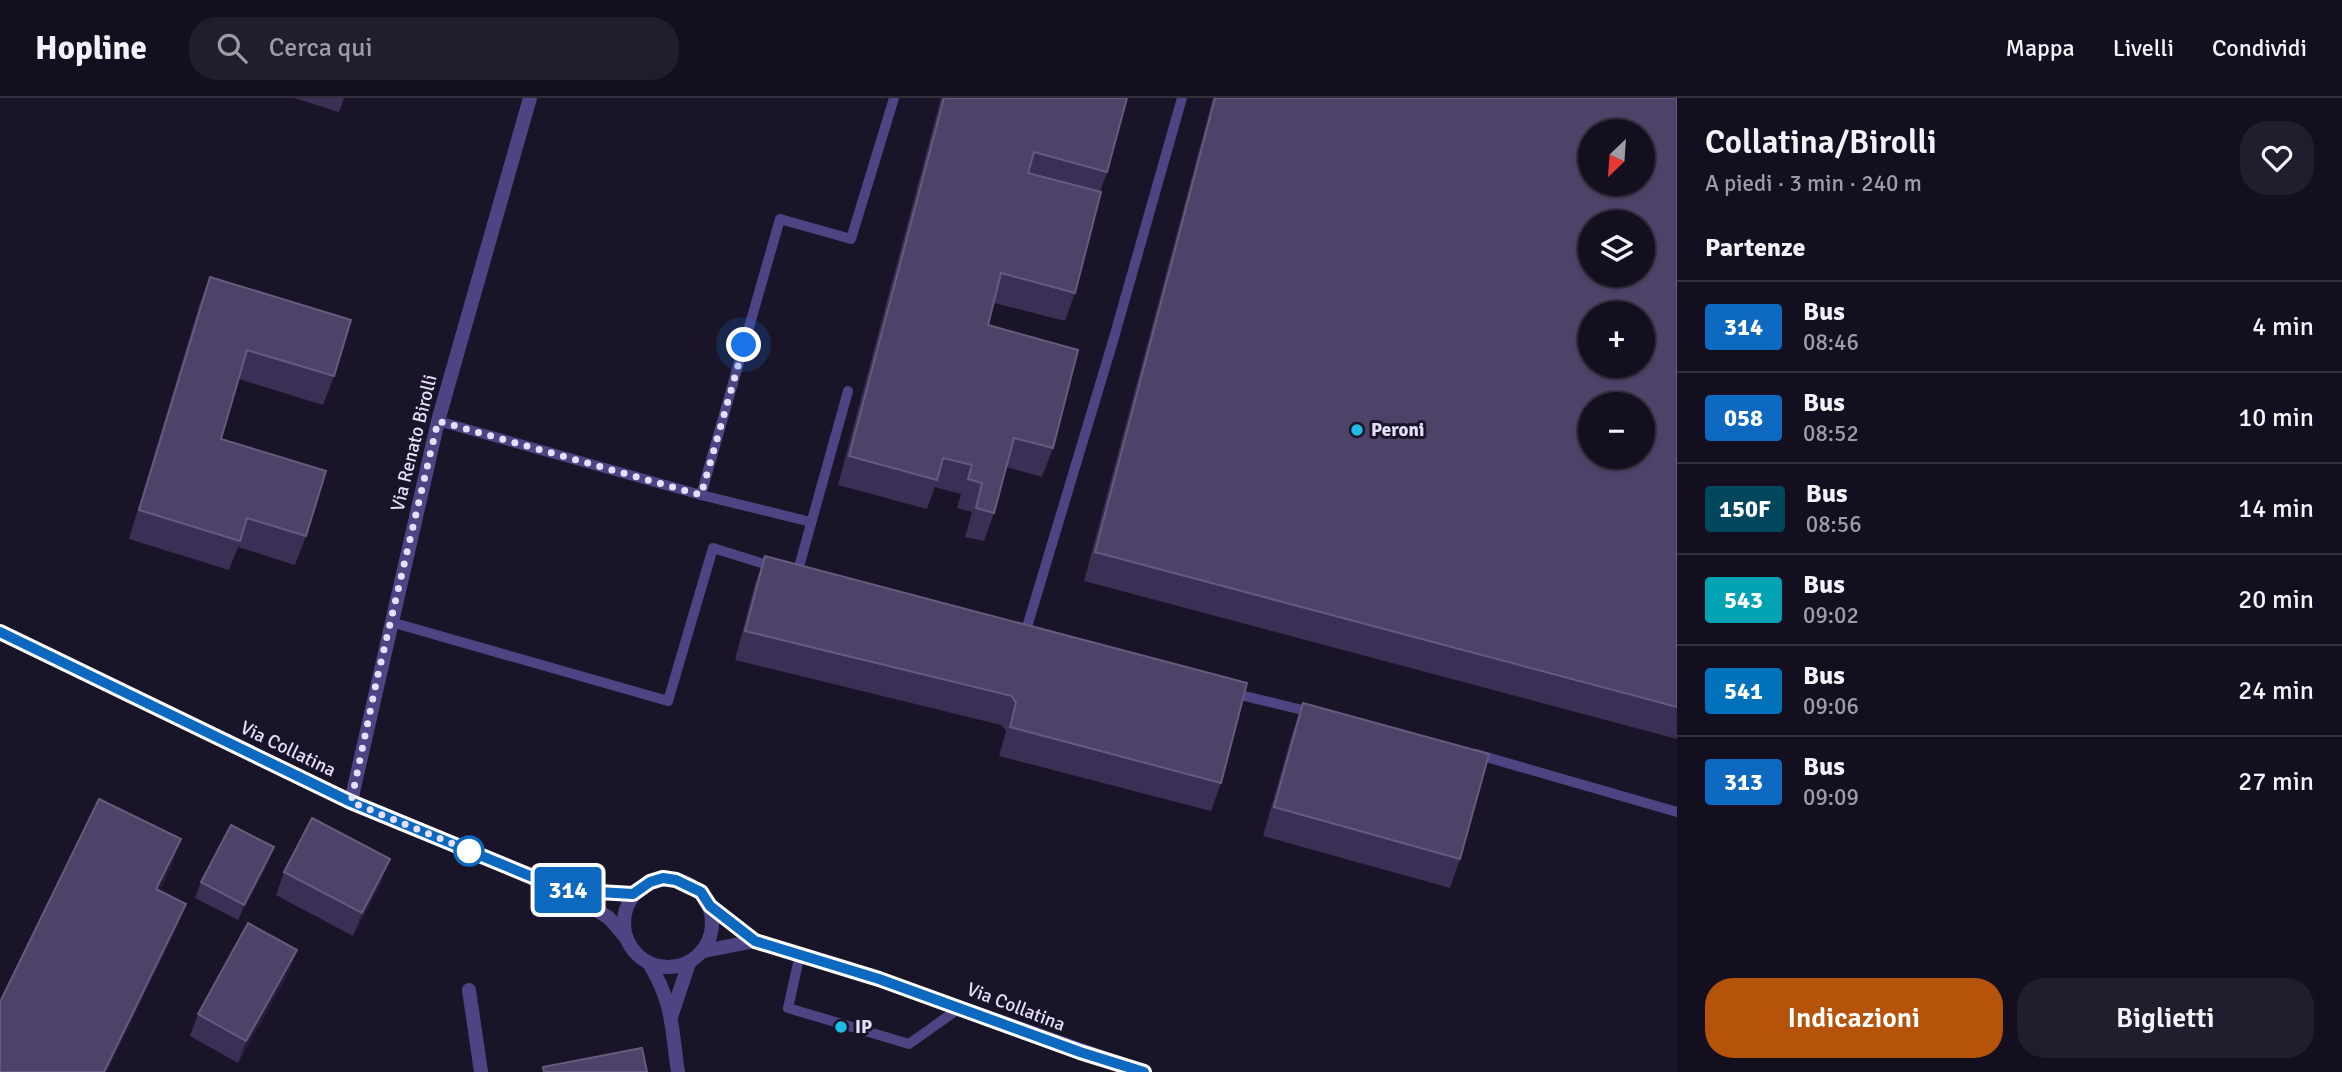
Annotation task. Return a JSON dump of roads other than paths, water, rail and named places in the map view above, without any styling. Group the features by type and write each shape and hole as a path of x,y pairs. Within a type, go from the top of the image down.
{"street":[{"name":"Via Renato Birolli","path":"351,802 438,421 530,98"},
{"name":"Via Collatina","path":"0,632 351,802 564,890 609,918 627,939"},
{"path":"649,963 669,967 689,963 704,951 711,932 710,906 701,892 663,878 650,882 633,894 625,907 627,939 635,953 649,963 663,987 672,1014 678,1072"},
{"name":"Via Collatina","path":"564,890 633,894"},
{"name":"Via Collatina","path":"710,906 755,941 961,1006 1080,1052 1144,1072"},
{"name":"Via Collatina","path":"704,951 755,941"},
{"path":"672,1014 689,963"},
{"path":"469,990 481,1072"}],"lane":[{"path":"701,495 780,219 851,239 894,98"},
{"path":"1023,639 1113,341 1182,98"},
{"path":"797,574 848,391"},
{"path":"438,421 701,495 811,522"},
{"path":"391,622 667,701 713,548 809,578"},
{"path":"1010,636 1035,643"},
{"path":"1218,689 1324,716"},
{"path":"1469,752 1677,812"},
{"path":"800,954 788,1008 909,1044 961,1006"}],"place":[{"name":"Peroni","path":"1357,430"},
{"name":"IP","path":"841,1027"}]}
